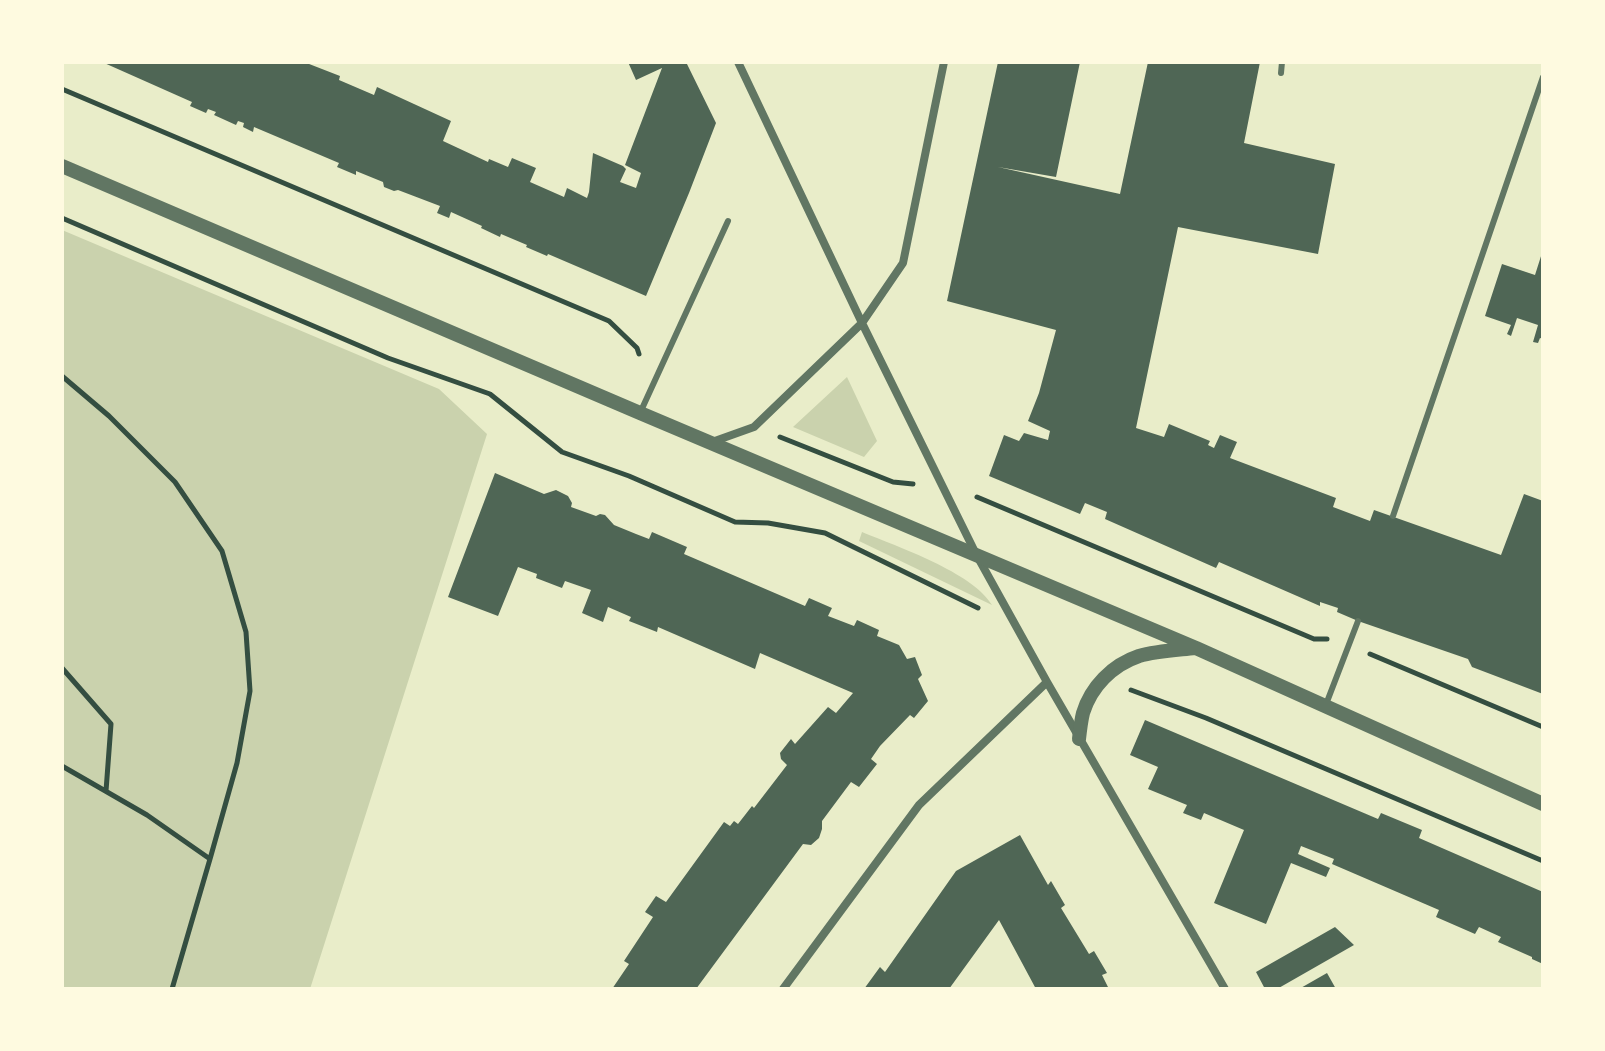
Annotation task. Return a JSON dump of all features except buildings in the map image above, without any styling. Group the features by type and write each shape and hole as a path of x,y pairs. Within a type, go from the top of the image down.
{"street":[{"path":"738,62 976,554 1079,739 1225,989"},
{"path":"711,442 754,427 862,323 903,263 944,63 933,62"},
{"path":"62,166 1196,648 1543,804"},
{"path":"1079,739 1083,714 1102,679 1138,656 1196,648"},
{"path":"783,989 919,805 1047,682"}],"lane":[{"path":"1281,73 1282,62"},
{"path":"1393,516 1543,77"},
{"path":"640,413 728,221"},
{"path":"1325,707 1358,621"}],"path":[{"path":"62,89 609,321 637,348 654,384"},
{"path":"62,218 388,358 490,394 562,452 629,476 735,522 768,523 825,533 1019,630"},
{"path":"62,376 109,416 175,482 222,551 246,632 250,691 237,763 172,989"},
{"path":"754,427 893,482 962,490 1314,639 1349,645 1543,727"},
{"path":"62,668 111,724 106,791"},
{"path":"1102,679 1206,718 1543,861"},
{"path":"62,766 147,815 210,859"}],"green space":[{"path":"62,230 439,389 487,434 310,989 62,989"},
{"path":"847,377 877,441 864,457 793,427"},
{"path":"862,532 952,571 982,593 992,605 859,541"}]}
